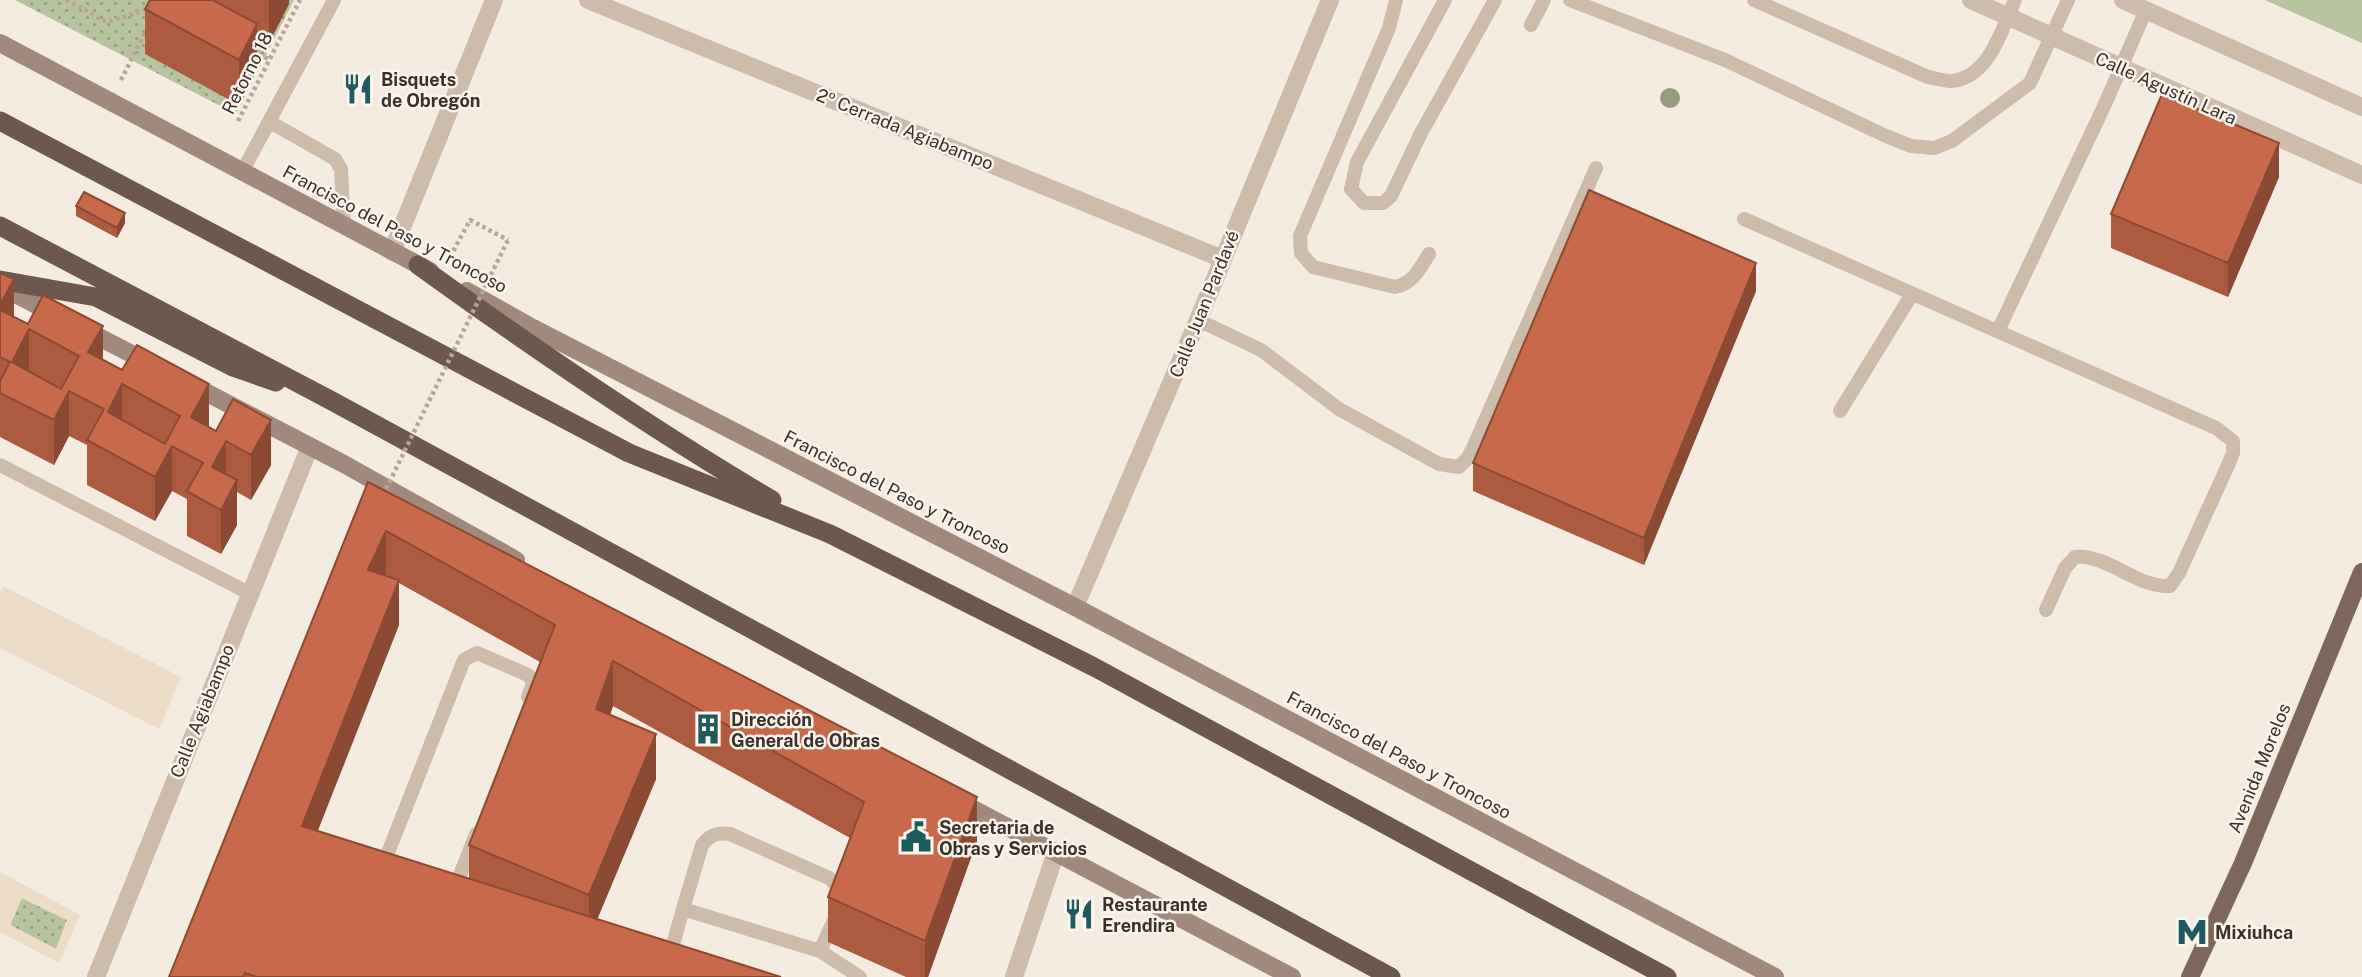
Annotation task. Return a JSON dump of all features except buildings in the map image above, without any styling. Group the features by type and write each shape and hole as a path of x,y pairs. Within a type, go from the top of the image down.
{"highway":[{"path":"0,121 629,453 830,534"},
{"path":"0,226 332,401 1391,977"},
{"path":"418,265 524,341 705,460 830,534 1094,667 1667,977"},
{"path":"0,281 96,297 233,367 332,401"}],"main road":[{"name":"Francisco del Paso y Troncoso","path":"0,43 533,328 1075,607 1775,977"},
{"path":"0,286 310,446 537,571"},
{"name":"Avenida Morelos","path":"2190,977 2243,863 2362,572"},
{"path":"936,790 1292,977"}],"street":[{"path":"391,252 494,0"},
{"name":"2º Cerrada Agiabampo","path":"588,0 1223,259"},
{"name":"Calle Juan Pardavé","path":"1075,607 1198,320 1330,0"},
{"name":"Calle Agustín Lara","path":"1971,0 2011,8 2052,37 2362,176"},
{"path":"2123,0 2362,107"},
{"name":"Calle Agiabampo","path":"96,977 310,446"},
{"path":"1014,977 1056,852"}],"lane":[{"path":"242,172 334,0"},
{"path":"1396,0 1389,28 1300,236 1301,253 1313,267 1395,286 1404,285 1413,278 1429,254"},
{"path":"1445,0 1357,162 1351,189 1364,203 1383,203 1391,196 1421,133 1494,0"},
{"path":"1531,25 1544,0"},
{"path":"1570,0 1725,60 1886,136 1912,146 1934,148 1952,141 2030,83 2068,0"},
{"path":"1754,0 1928,76 1950,81 1968,75 1987,62 2011,8"},
{"path":"1997,331 2146,10"},
{"path":"270,122 335,159 341,169 344,225"},
{"path":"1198,320 1261,350 1339,409 1439,464 1459,467 1468,459 1596,168"},
{"path":"1744,219 2216,428 2233,441 2233,453 2229,463 2179,573 2170,586 2154,584 2090,559 2075,557 2065,568 2046,610"},
{"path":"1840,411 1912,294"},
{"path":"0,465 249,593"},
{"path":"374,888 464,660 477,653 531,678 533,684 524,709"},
{"path":"450,901 479,824"},
{"path":"664,977 702,845 709,837 719,832 730,834 829,878 837,885 841,894 840,905 820,951"},
{"path":"683,909 820,951 860,977"}],"path":[{"path":"66,0 107,22 159,6"},
{"name":"Retorno 18","path":"219,159 300,0"},
{"path":"111,101 153,18"},
{"path":"245,47 269,59"},
{"path":"381,499 508,240 470,220 440,276"}],"green space":[{"path":"15,0 294,0 236,114"},
{"path":"2265,0 2362,0 2362,43"},
{"path":"22,898 67,920 56,949 10,925"}],"shaded area":[{"path":"3,586 181,677 159,729 0,648 0,593"},
{"path":"0,872 80,915 59,963 0,932","holes":["22,898 67,920 56,949 10,925"]}],"place":[{"name":"Bisquets de Obregón","path":"358,89"},
{"name":"Dirección General de Obras","path":"708,729"},
{"name":"Secretaria de Obras y Servicios","path":"916,837"},
{"name":"Restaurante Erendira","path":"1079,914"},
{"name":"Mixiuhca","path":"2192,932"}]}
